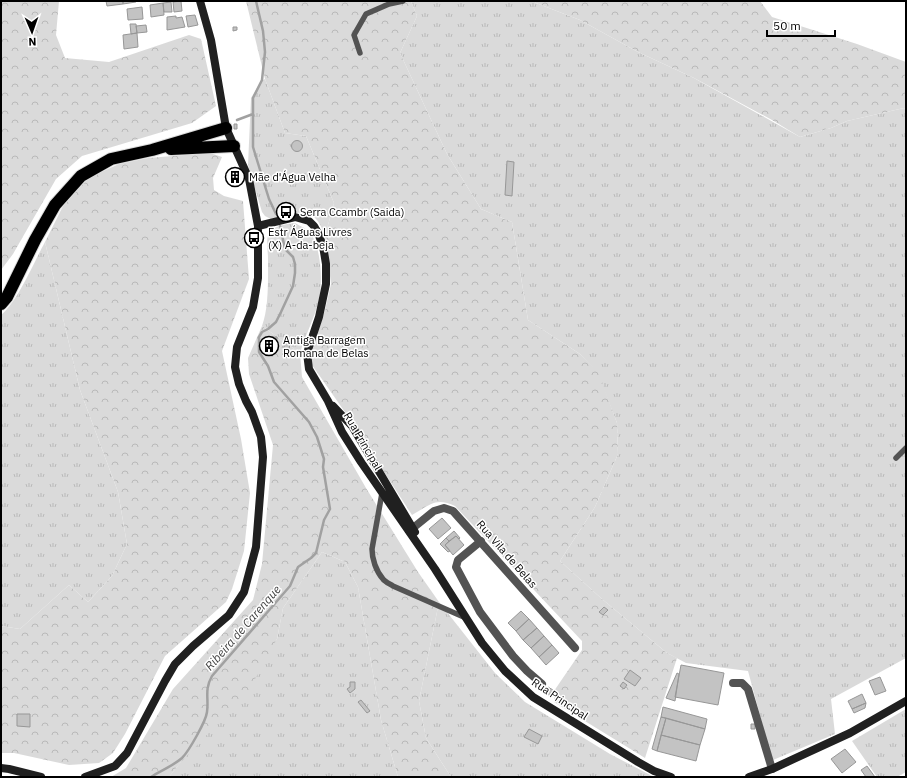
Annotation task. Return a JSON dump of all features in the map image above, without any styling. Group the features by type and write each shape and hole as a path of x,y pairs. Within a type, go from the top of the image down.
{"highway":[{"path":"1,304 7,297 35,240 55,205 81,176 112,159 152,150 226,128"},
{"path":"152,150 234,146"}],"street":[{"path":"85,777 115,766 127,753 175,664 193,646 229,615 244,592 256,547 263,457 261,437 252,412 239,384 236,367 237,347 253,307 258,278 258,226 249,179 226,128 211,40 200,1"},
{"name":"Rua Principal","path":"258,226 296,216 309,221 318,233 323,246 326,264 326,284 324,299 307,353 309,369 328,401 342,432 435,569 482,643 504,671 533,697 638,762 654,771 671,777"},
{"name":"Rua Principal","path":"328,401 352,426 413,528 435,569"},
{"name":"Rua Vila de Belas","path":"413,528 434,512 444,508 453,511 575,648"},
{"path":"481,541 458,560 456,567 480,612 513,656 542,684"},
{"path":"733,683 742,684 748,689 772,769"},
{"path":"749,777 772,769 850,733 906,701"},
{"path":"1,768 9,768 41,777"}],"lane":[{"path":"360,53 354,36 366,14 389,4 403,1"},
{"path":"896,458 906,448"},
{"path":"382,493 372,549 372,557 383,580 393,586 467,619"}],"green space":[{"path":"1,1 59,1 56,35 65,58 109,62 189,35 201,39 216,106 192,123 82,156 56,179 13,254 1,270"},
{"path":"246,1 411,1 417,16 400,53 447,154 481,209 512,222 528,320 580,354 598,371 617,423 618,454 595,507 560,561 602,599 667,653 677,658 645,758 554,702 554,691 582,650 582,641 455,506 443,502 433,503 412,515 347,415 312,365 310,358 325,310 331,284 325,236 334,203 306,136 285,133 265,79"},
{"path":"411,1 535,1 536,3 580,20 638,52 694,78 800,137 831,128 847,121 904,108 906,109 906,658 831,699 835,734 773,760 770,757 748,671 686,663 667,653 602,599 560,561 595,507 618,454 617,423 597,371 580,354 528,320 512,222 481,209 447,154 400,53 417,16"},
{"path":"535,1 760,1 772,17 857,44 906,62 906,109 904,108 847,121 831,128 800,137 772,120 694,78 638,52 580,20 536,3"},
{"path":"265,79 285,133 306,136 334,203 325,236 320,225 310,214 304,212 271,219 265,216 262,212 248,165 251,98 261,81"},
{"path":"210,153 222,157 213,178 214,190 224,196 243,201 249,279 222,351 241,439 250,493 244,551 232,589 226,602 165,656 125,734 113,753 99,763 69,765 14,753 1,753 1,626 20,629 69,585 88,602 112,576 127,544 118,492 80,390 45,242 66,200 90,177 119,164 148,158"},
{"path":"295,223 307,230 314,239 319,255 321,274 318,305 300,353 262,326 266,311 268,293 267,238 269,233 275,228"},
{"path":"45,242 80,390 118,492 127,544 112,576 88,602 69,585 20,629 1,626 1,315 14,300"},
{"path":"262,326 300,353 302,377 366,488 418,572 439,602 419,701 426,738 451,777 398,777 381,720 358,587 345,562 322,552 283,608 277,639 248,692 181,762 169,777 111,777 126,768 173,689 253,600 262,564 273,445 249,374 248,358"},
{"path":"322,552 345,562 358,587 381,720 398,777 169,777 277,639 283,608"},
{"path":"439,602 495,673 525,702 610,754 654,777 451,777 426,738 419,701"},
{"path":"906,709 906,772 897,777 877,777 852,741"}],"building":[{"path":"106,1 123,1 123,4 107,6"},
{"path":"123,1 136,1 136,2 123,4"},
{"path":"181,1 182,11 174,12 173,2"},
{"path":"171,2 172,12 164,12 163,3"},
{"path":"163,3 164,15 151,17 150,5"},
{"path":"142,7 143,19 128,20 127,9"},
{"path":"195,15 198,25 188,27 186,16"},
{"path":"176,16 176,18 182,17 185,27 167,30 167,17"},
{"path":"130,24 136,24 137,33 131,34"},
{"path":"146,25 147,32 137,33 136,26"},
{"path":"233,27 237,27 237,30 233,31"},
{"path":"137,33 138,47 124,49 123,35"},
{"path":"234,124 237,124 237,129 234,129"},
{"name":"Mãe d'Água Velha","path":"297,140 301,142 303,146 301,150 297,152 293,150 291,146 293,142"},
{"path":"507,161 514,162 512,196 505,195"},
{"name":"Mãe d'Água Velha","path":"235,169 241,171 243,177 241,183 235,185 229,183 227,177 229,171"},
{"name":"Antiga Barragem Romana de Belas","path":"275,337 277,337 277,341 275,351 262,349 263,340 270,339 269,343 274,343"},
{"path":"286,337 291,339 288,354 283,352"},
{"path":"284,353 289,355 286,358 282,354"},
{"path":"442,518 451,528 438,539 429,529"},
{"path":"454,531 460,538 459,539 456,536 449,541 446,538"},
{"path":"456,536 464,545 453,555 445,545"},
{"path":"446,538 449,541 445,545 450,551 448,552 440,544"},
{"path":"604,607 608,610 603,615 599,612"},
{"path":"521,611 529,619 516,631 508,623"},
{"path":"529,619 537,628 523,640 516,631"},
{"path":"537,628 544,636 531,648 523,640"},
{"path":"544,636 552,645 539,657 531,648"},
{"path":"552,645 559,653 546,665 539,657"},
{"path":"681,665 724,673 718,705 675,697"},
{"path":"630,670 641,678 635,686 624,679"},
{"path":"677,673 679,674 675,701 666,698"},
{"path":"880,677 886,691 875,695 869,681"},
{"path":"350,682 355,682 355,689 350,693 347,689 350,687"},
{"path":"623,682 627,685 624,689 620,686"},
{"path":"548,687 553,690 549,695 544,692"},
{"path":"862,694 866,703 852,709 848,701"},
{"path":"361,700 370,711 367,713 358,702"},
{"path":"866,703 865,708 854,713 852,709"},
{"path":"663,707 707,719 705,729 661,717"},
{"path":"17,714 30,714 30,727 17,726"},
{"path":"661,717 666,718 657,751 652,749"},
{"path":"666,718 705,729 700,745 661,735"},
{"path":"751,724 755,724 755,729 751,729"},
{"path":"529,729 542,736 538,744 524,737"},
{"path":"661,735 700,745 696,761 657,751"},
{"path":"845,749 856,762 842,773 831,759"},
{"path":"867,766 875,777 866,777 861,770"}],"waterway":[{"name":"Ribeira de Carenque","path":"256,1 263,31 265,52 262,80 253,98 253,147 269,199 276,214"},
{"path":"237,120 253,114"},
{"name":"Ribeira de Carenque","path":"151,777 178,761 189,749 206,716 207,690 212,676 290,586 298,567 316,553 324,520 330,509 323,467 324,459 317,437 309,422 274,382 268,366 259,352 259,337 262,332 276,322 293,286 295,264 293,257 285,249 280,226"}],"place":[{"name":"Mãe d'Água Velha","path":"235,177"},
{"name":"Serra Ccambr (Saida)","path":"286,212"},
{"name":"Estr Águas Livres (X) A-da-beja","path":"254,238"},
{"name":"Antiga Barragem Romana de Belas","path":"269,346"}]}
